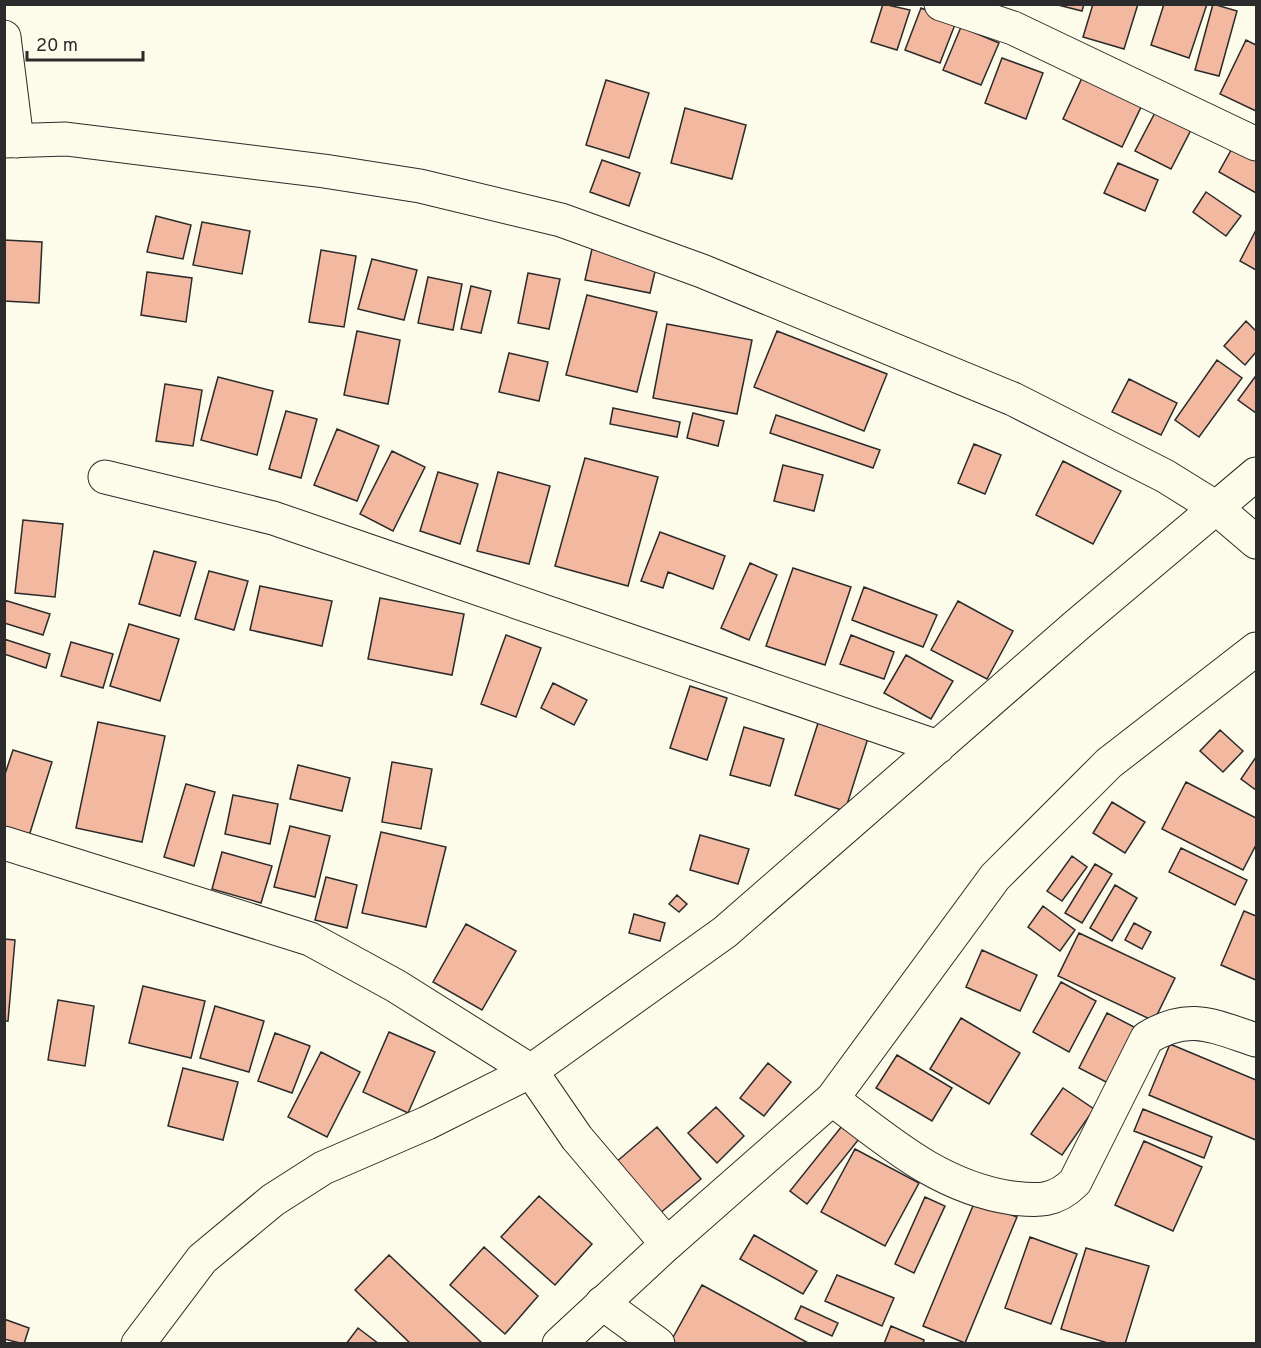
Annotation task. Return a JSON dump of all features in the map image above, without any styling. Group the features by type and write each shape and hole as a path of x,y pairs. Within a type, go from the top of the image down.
{"street":[{"path":"941,4 1013,28 1257,144"},
{"path":"4,37 10,141 66,139 324,171 420,186 561,220 712,275 1013,399 1156,471 1224,514 1257,542"},
{"path":"138,1344 202,1259 273,1200 323,1168 427,1123 539,1082 725,932 938,747 1224,514 1257,474"},
{"path":"105,477 273,518 938,747"},
{"path":"559,1344 667,1244 832,1099 995,877 1109,763 1257,649"},
{"path":"4,843 310,939 396,986 539,1082 577,1138 667,1244"},
{"path":"832,1099 924,1168 981,1193 1041,1202 1066,1191 1075,1182 1147,1038 1173,1025 1202,1022 1257,1040"},
{"path":"602,1303 658,1344"}],"building":[{"path":"883,4 910,10 897,50 871,42"},
{"path":"1054,4 1084,4 1082,11"},
{"path":"1093,4 1138,4 1124,49 1083,37"},
{"path":"1164,4 1207,4 1189,58 1151,45"},
{"path":"1213,4 1237,11 1219,76 1195,70"},
{"path":"921,8 956,22 940,63 905,50"},
{"path":"961,27 999,43 981,85 943,70"},
{"path":"1246,40 1256,45 1256,111 1220,94"},
{"path":"1002,58 1043,73 1026,119 985,103"},
{"path":"1082,78 1142,105 1122,147 1063,119"},
{"path":"606,80 649,93 629,158 586,145"},
{"path":"1158,107 1193,126 1171,169 1135,151"},
{"path":"685,108 746,125 732,179 671,163"},
{"path":"1235,143 1256,155 1256,193 1219,172"},
{"path":"602,160 640,173 629,206 590,192"},
{"path":"1118,163 1158,180 1145,211 1104,193"},
{"path":"1206,192 1241,216 1226,236 1193,212"},
{"path":"156,216 191,225 183,259 147,252"},
{"path":"202,222 250,231 242,274 193,265"},
{"path":"1256,230 1256,270 1240,261"},
{"path":"4,240 42,242 39,303 4,301"},
{"path":"592,249 657,263 650,293 585,280"},
{"path":"321,250 356,256 344,327 309,322"},
{"path":"372,259 417,270 404,320 358,309"},
{"path":"147,272 192,278 186,322 141,315"},
{"path":"528,273 560,279 549,329 518,323"},
{"path":"428,277 462,284 453,330 418,323"},
{"path":"471,286 491,291 481,333 461,329"},
{"path":"587,295 657,312 637,392 566,375"},
{"path":"1246,321 1256,331 1256,352 1245,365 1224,346"},
{"path":"667,324 752,340 737,414 653,398"},
{"path":"357,331 400,340 388,404 344,395"},
{"path":"777,331 887,374 864,431 754,387"},
{"path":"509,353 548,362 539,401 499,392"},
{"path":"1217,360 1242,378 1199,437 1175,420"},
{"path":"218,377 273,391 257,455 201,440"},
{"path":"1256,378 1256,413 1238,400"},
{"path":"1129,379 1177,403 1161,435 1112,412"},
{"path":"165,384 202,390 193,446 156,441"},
{"path":"613,408 680,422 677,437 610,424"},
{"path":"286,411 317,419 301,478 269,469"},
{"path":"693,413 724,421 718,446 687,438"},
{"path":"776,415 880,450 873,468 770,433"},
{"path":"337,429 379,446 357,501 314,485"},
{"path":"974,444 1001,455 985,494 958,483"},
{"path":"392,451 425,467 393,531 360,514"},
{"path":"585,458 658,477 628,586 555,566"},
{"path":"1063,461 1121,491 1093,544 1036,515"},
{"path":"783,465 823,475 814,511 774,501"},
{"path":"438,472 478,484 460,544 420,531"},
{"path":"498,472 550,486 529,564 477,551"},
{"path":"23,520 63,524 55,597 15,593"},
{"path":"660,532 725,556 713,589 668,572 663,588 641,581"},
{"path":"154,551 196,562 180,616 139,604"},
{"path":"750,563 777,575 749,640 721,628"},
{"path":"793,568 851,587 825,665 766,646"},
{"path":"209,571 248,581 234,630 195,619"},
{"path":"260,586 332,601 322,646 250,630"},
{"path":"864,587 937,615 923,647 852,620"},
{"path":"380,598 464,614 452,675 368,659"},
{"path":"4,600 50,614 43,635 4,623"},
{"path":"958,601 1013,631 987,679 931,650"},
{"path":"129,624 179,639 160,701 110,686"},
{"path":"506,635 541,648 516,717 481,704"},
{"path":"851,635 894,652 884,679 840,664"},
{"path":"4,639 50,654 46,668 4,654"},
{"path":"71,642 113,654 103,688 61,676"},
{"path":"906,655 953,681 931,719 884,693"},
{"path":"553,683 587,700 574,725 541,708"},
{"path":"690,686 727,698 707,760 670,748"},
{"path":"819,720 869,735 845,811 795,795"},
{"path":"98,722 165,736 142,842 76,828"},
{"path":"744,727 784,739 770,786 730,775"},
{"path":"1220,730 1243,751 1223,772 1200,751"},
{"path":"13,750 52,762 29,836 4,828 4,777"},
{"path":"1256,757 1256,790 1241,779"},
{"path":"392,762 432,769 421,829 382,822"},
{"path":"298,765 350,778 342,811 290,799"},
{"path":"1186,782 1256,818 1256,845 1243,870 1162,829"},
{"path":"186,784 215,792 194,866 164,857"},
{"path":"233,795 278,804 270,844 225,834"},
{"path":"1112,802 1145,822 1125,853 1093,833"},
{"path":"290,826 330,836 315,897 274,887"},
{"path":"381,832 446,847 426,927 362,913"},
{"path":"700,835 749,849 738,884 690,870"},
{"path":"1181,848 1247,880 1235,905 1169,872"},
{"path":"222,852 272,866 261,903 212,889"},
{"path":"1072,856 1087,867 1062,901 1047,891"},
{"path":"1095,864 1112,874 1082,923 1065,913"},
{"path":"326,877 357,885 347,928 315,920"},
{"path":"1115,885 1137,898 1112,941 1090,928"},
{"path":"677,895 687,904 679,912 669,904"},
{"path":"1043,906 1075,930 1060,951 1028,927"},
{"path":"1244,911 1256,916 1256,980 1221,965"},
{"path":"634,914 665,923 660,941 629,933"},
{"path":"1134,923 1151,932 1142,949 1125,940"},
{"path":"466,924 516,951 482,1010 433,982"},
{"path":"1079,933 1175,978 1154,1021 1058,976"},
{"path":"4,939 15,940 8,1021 4,1021"},
{"path":"982,950 1037,975 1020,1011 966,987"},
{"path":"1061,982 1096,1001 1069,1052 1033,1032"},
{"path":"143,986 205,1001 191,1058 129,1043"},
{"path":"58,1000 94,1006 85,1066 48,1060"},
{"path":"215,1006 264,1021 249,1072 200,1058"},
{"path":"1107,1013 1138,1029 1108,1083 1079,1068"},
{"path":"961,1018 1020,1053 989,1104 930,1069"},
{"path":"389,1032 435,1052 408,1113 363,1092"},
{"path":"275,1033 310,1046 292,1093 258,1081"},
{"path":"1170,1044 1256,1080 1256,1140 1149,1095"},
{"path":"321,1052 360,1072 327,1137 288,1117"},
{"path":"897,1055 952,1088 932,1121 876,1088"},
{"path":"768,1063 791,1082 764,1116 740,1098"},
{"path":"183,1068 238,1082 223,1140 168,1126"},
{"path":"1063,1088 1094,1109 1062,1155 1031,1134"},
{"path":"716,1107 744,1136 717,1163 688,1133"},
{"path":"1143,1109 1212,1137 1204,1158 1134,1131"},
{"path":"842,1126 859,1139 807,1204 790,1191"},
{"path":"657,1127 701,1179 659,1214 615,1163"},
{"path":"1144,1141 1202,1167 1173,1231 1115,1205"},
{"path":"855,1149 919,1183 885,1246 821,1212"},
{"path":"539,1196 592,1244 555,1285 501,1237"},
{"path":"925,1197 945,1206 914,1273 895,1264"},
{"path":"975,1201 1017,1217 965,1343 923,1326"},
{"path":"754,1235 817,1271 803,1294 740,1259"},
{"path":"1030,1237 1077,1254 1051,1324 1005,1308"},
{"path":"484,1247 538,1296 505,1334 450,1285"},
{"path":"1086,1248 1149,1266 1125,1344 1111,1344 1061,1329"},
{"path":"389,1255 483,1344 411,1344 355,1290"},
{"path":"837,1275 894,1298 882,1326 825,1301"},
{"path":"702,1285 810,1344 676,1344 671,1341"},
{"path":"801,1306 838,1323 832,1336 795,1319"},
{"path":"4,1319 29,1328 24,1344 4,1339"},
{"path":"891,1326 924,1340 923,1344 884,1344"},
{"path":"358,1328 379,1344 346,1344"}]}
